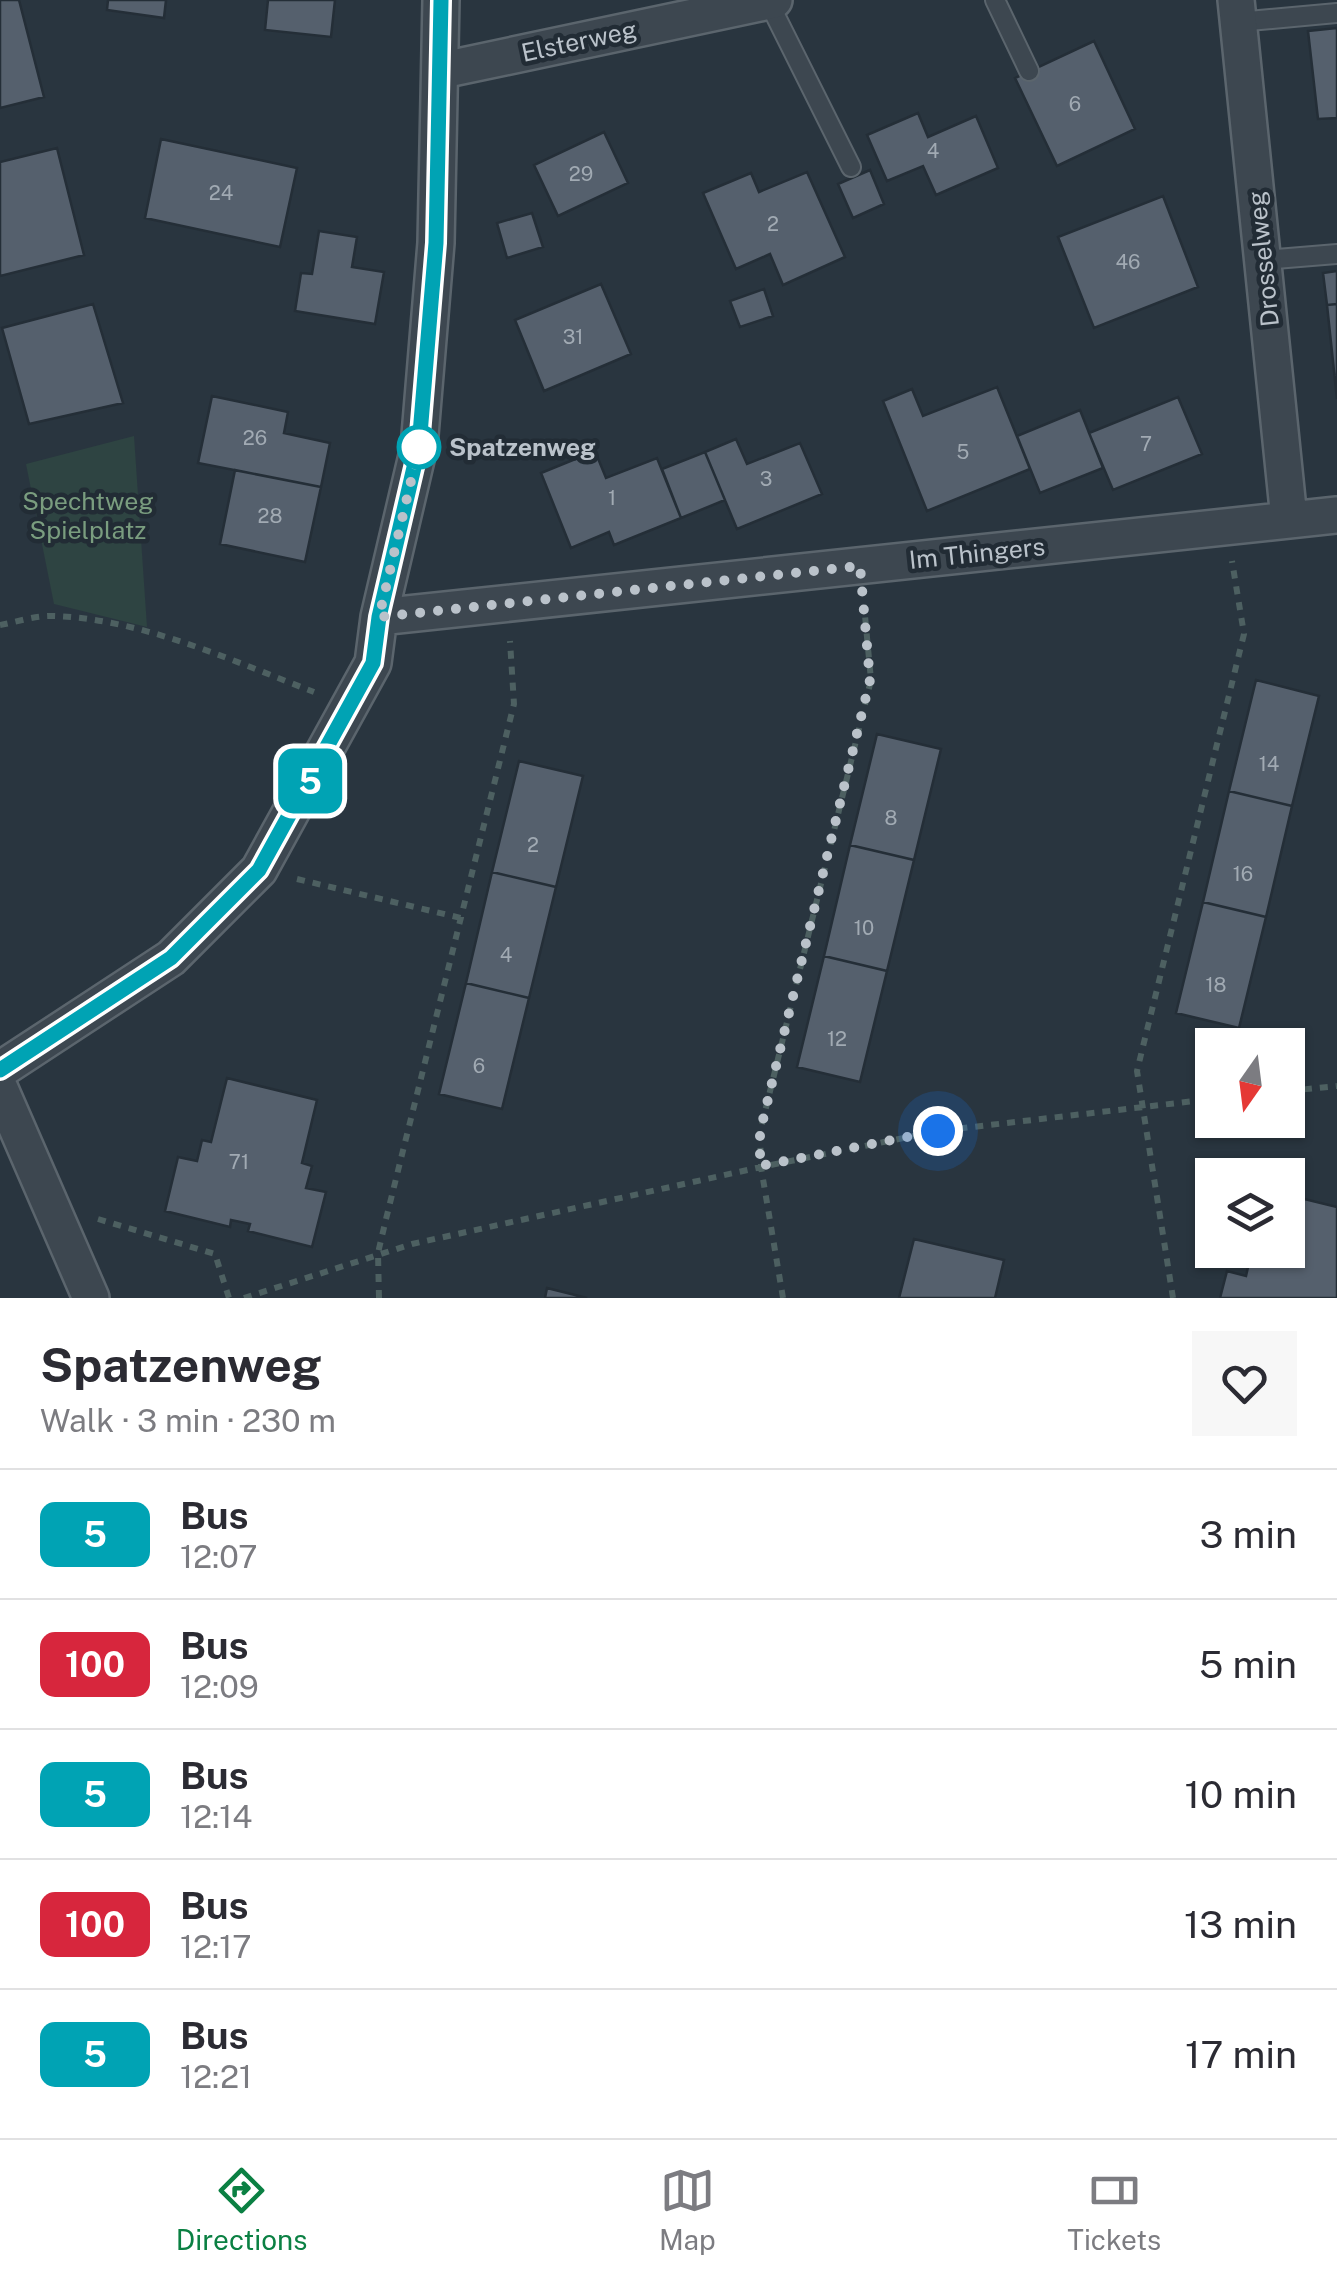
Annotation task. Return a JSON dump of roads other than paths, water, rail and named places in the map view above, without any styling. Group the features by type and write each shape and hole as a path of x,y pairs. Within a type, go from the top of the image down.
{"street":[{"path":"0,1070 171,958 259,870 352,708 373,663 379,617 419,446 436,243 443,70 441,0"},
{"name":"Elsterweg","path":"443,70 771,1"},
{"name":"Drosselweg","path":"1237,11 1289,519"},
{"name":"Im Thingers","path":"379,617 1337,515"},
{"path":"0,1089 91,1298"}],"lane":[{"path":"995,0 1030,71"},
{"path":"771,1 851,166"},
{"path":"1237,11 1337,13"},
{"path":"1263,260 1337,254"}],"place":[{"name":"Spatzenweg","path":"419,447"}],"park label":[{"name":"Spechtweg Spielplatz","path":"88,516"}]}
